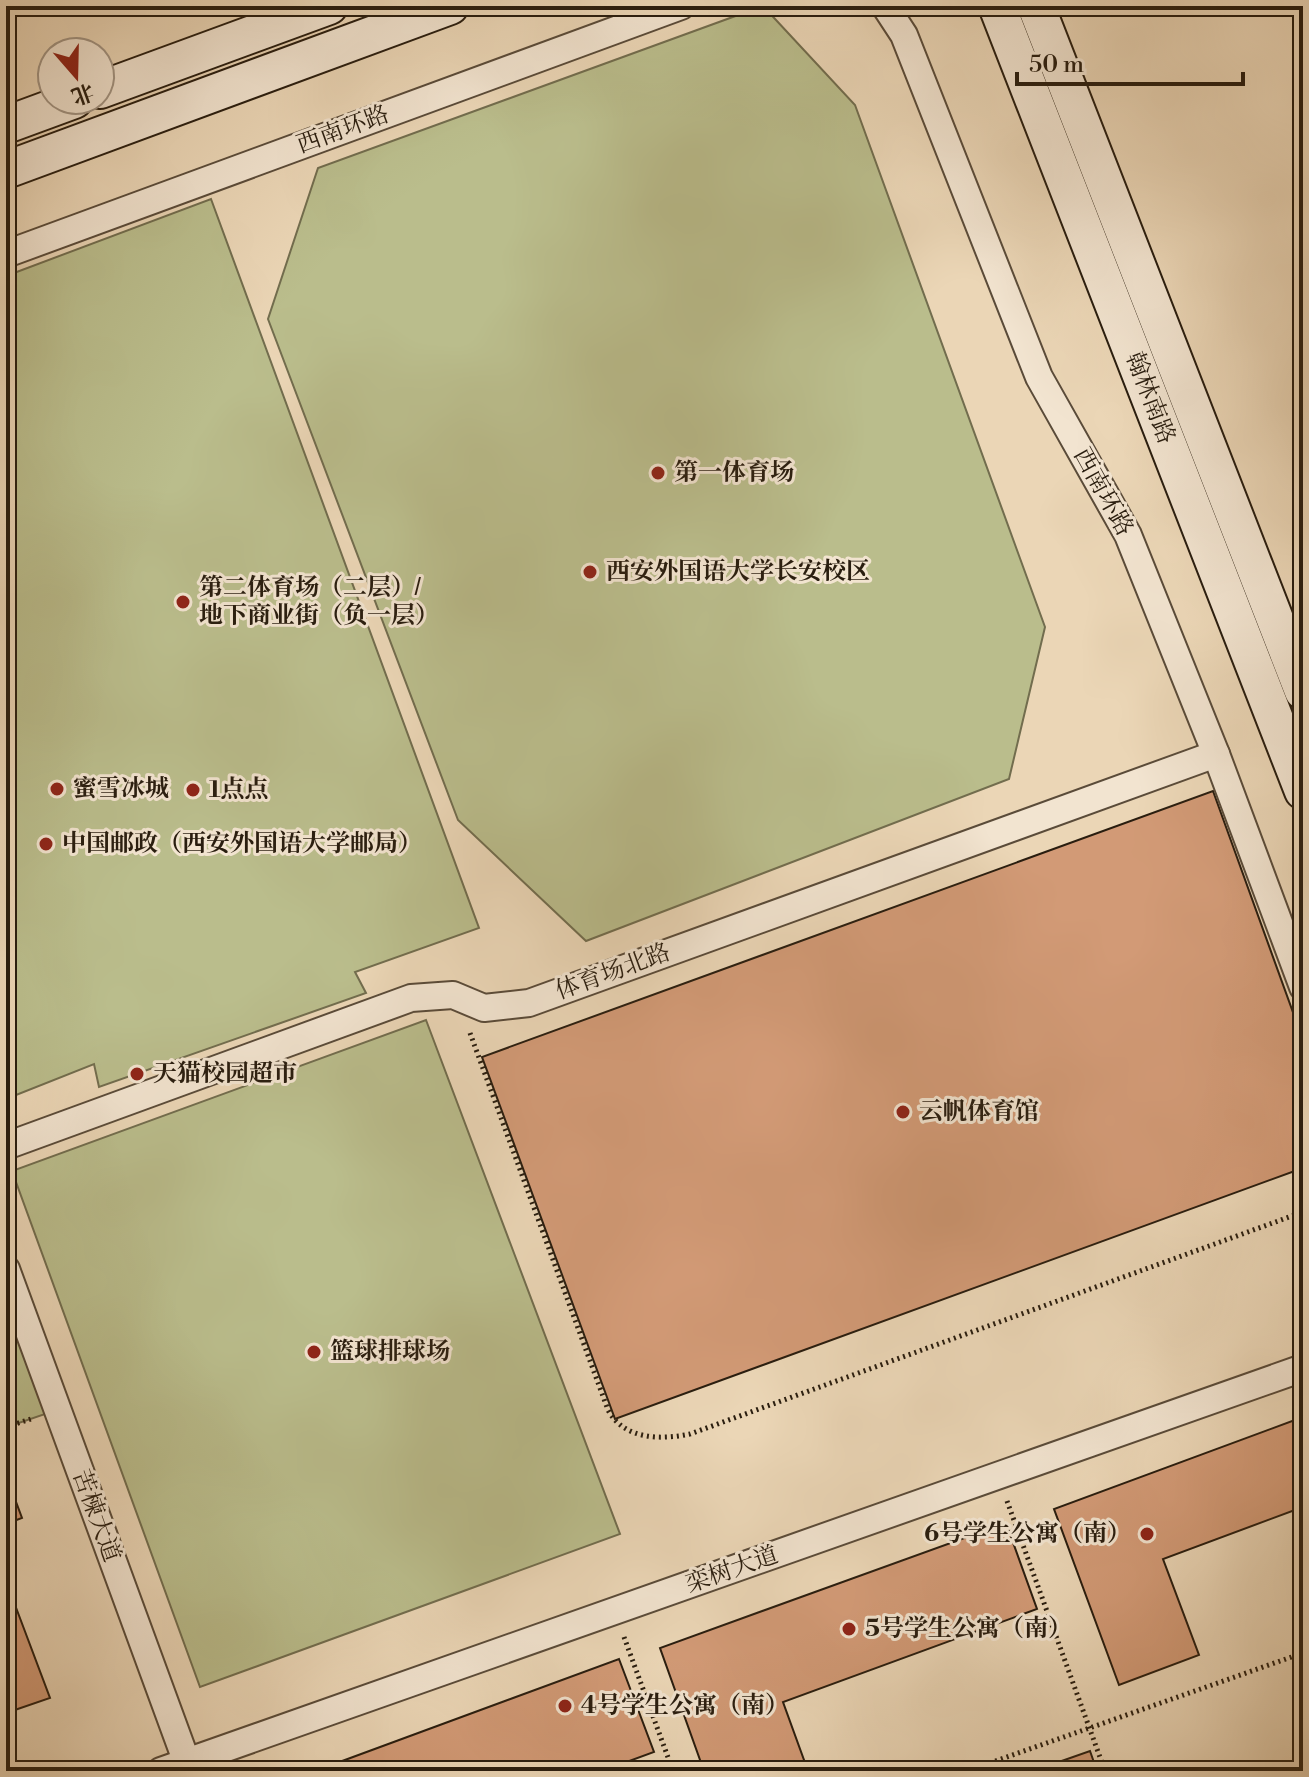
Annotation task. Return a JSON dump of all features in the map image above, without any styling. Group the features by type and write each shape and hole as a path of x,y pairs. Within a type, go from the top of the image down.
{"street":[{"path":"116,84 329,6"},
{"path":"6,170 450,6"},
{"name":"西南环路","path":"6,254 681,6"},
{"name":"西南环路","path":"885,6 904,35 1039,377 1128,535 1216,754 1303,987"},
{"name":"翰林南路","path":"997,6 1303,791"},
{"name":"翰林南路","path":"1036,6 1303,691"},
{"path":"6,125 36,114"},
{"name":"体育场北路","path":"6,1146 411,998 453,995 471,1003 505,1008 529,1003 1216,754"},
{"name":"苦楝大道","path":"6,1269 188,1766"},
{"name":"栾树大道","path":"161,1771 188,1766 614,1611 1303,1368"}],"path":[{"path":"471,1003 466,1022 470,1034 608,1410 615,1422 642,1435 665,1439 690,1434 1303,1212"},
{"path":"997,1476 1105,1771"},
{"path":"614,1611 673,1771"},
{"path":"967,1771 1303,1653"}],"green space":[{"name":"第一体育场","path":"763,6 855,105 1045,627 1009,779 586,941 458,820 268,319 318,168"},
{"name":"第二体育场（二层）/ 地下商业街（负一层）","path":"211,199 479,928 355,972 366,993 99,1087 94,1064 6,1099 6,276"},
{"name":"篮球排球场","path":"426,1020 620,1534 200,1687 12,1171"},
{"path":"6,1270 57,1410 7,1427 6,1427"}],"building":[{"name":"云帆体育馆","path":"1213,791 1303,1040 1303,1168 615,1419 482,1057"},
{"name":"6号学生公寓（南）","path":"1303,1417 1303,1507 1163,1559 1199,1655 1119,1685 1054,1509"},
{"path":"6,1475 22,1518 6,1524"},
{"name":"5号学生公寓（南）","path":"1006,1523 1037,1609 783,1702 808,1771 704,1771 660,1648"},
{"path":"6,1581 50,1698 6,1713"},
{"name":"4号学生公寓（南）","path":"619,1659 654,1752 602,1771 315,1771"},
{"path":"1090,1751 1097,1771 1033,1771"}],"place":[{"name":"第一体育场","path":"658,473"},
{"name":"西安外国语大学长安校区","path":"590,572"},
{"name":"第二体育场（二层）/ 地下商业街（负一层）","path":"183,602"},
{"name":"蜜雪冰城","path":"57,789"},
{"name":"1点点","path":"193,790"},
{"name":"中国邮政（西安外国语大学邮局）","path":"46,844"},
{"name":"天猫校园超市","path":"137,1074"},
{"name":"云帆体育馆","path":"903,1112"},
{"name":"篮球排球场","path":"314,1352"},
{"name":"6号学生公寓（南）","path":"1147,1534"},
{"name":"5号学生公寓（南）","path":"849,1629"},
{"name":"4号学生公寓（南）","path":"565,1706"}]}
